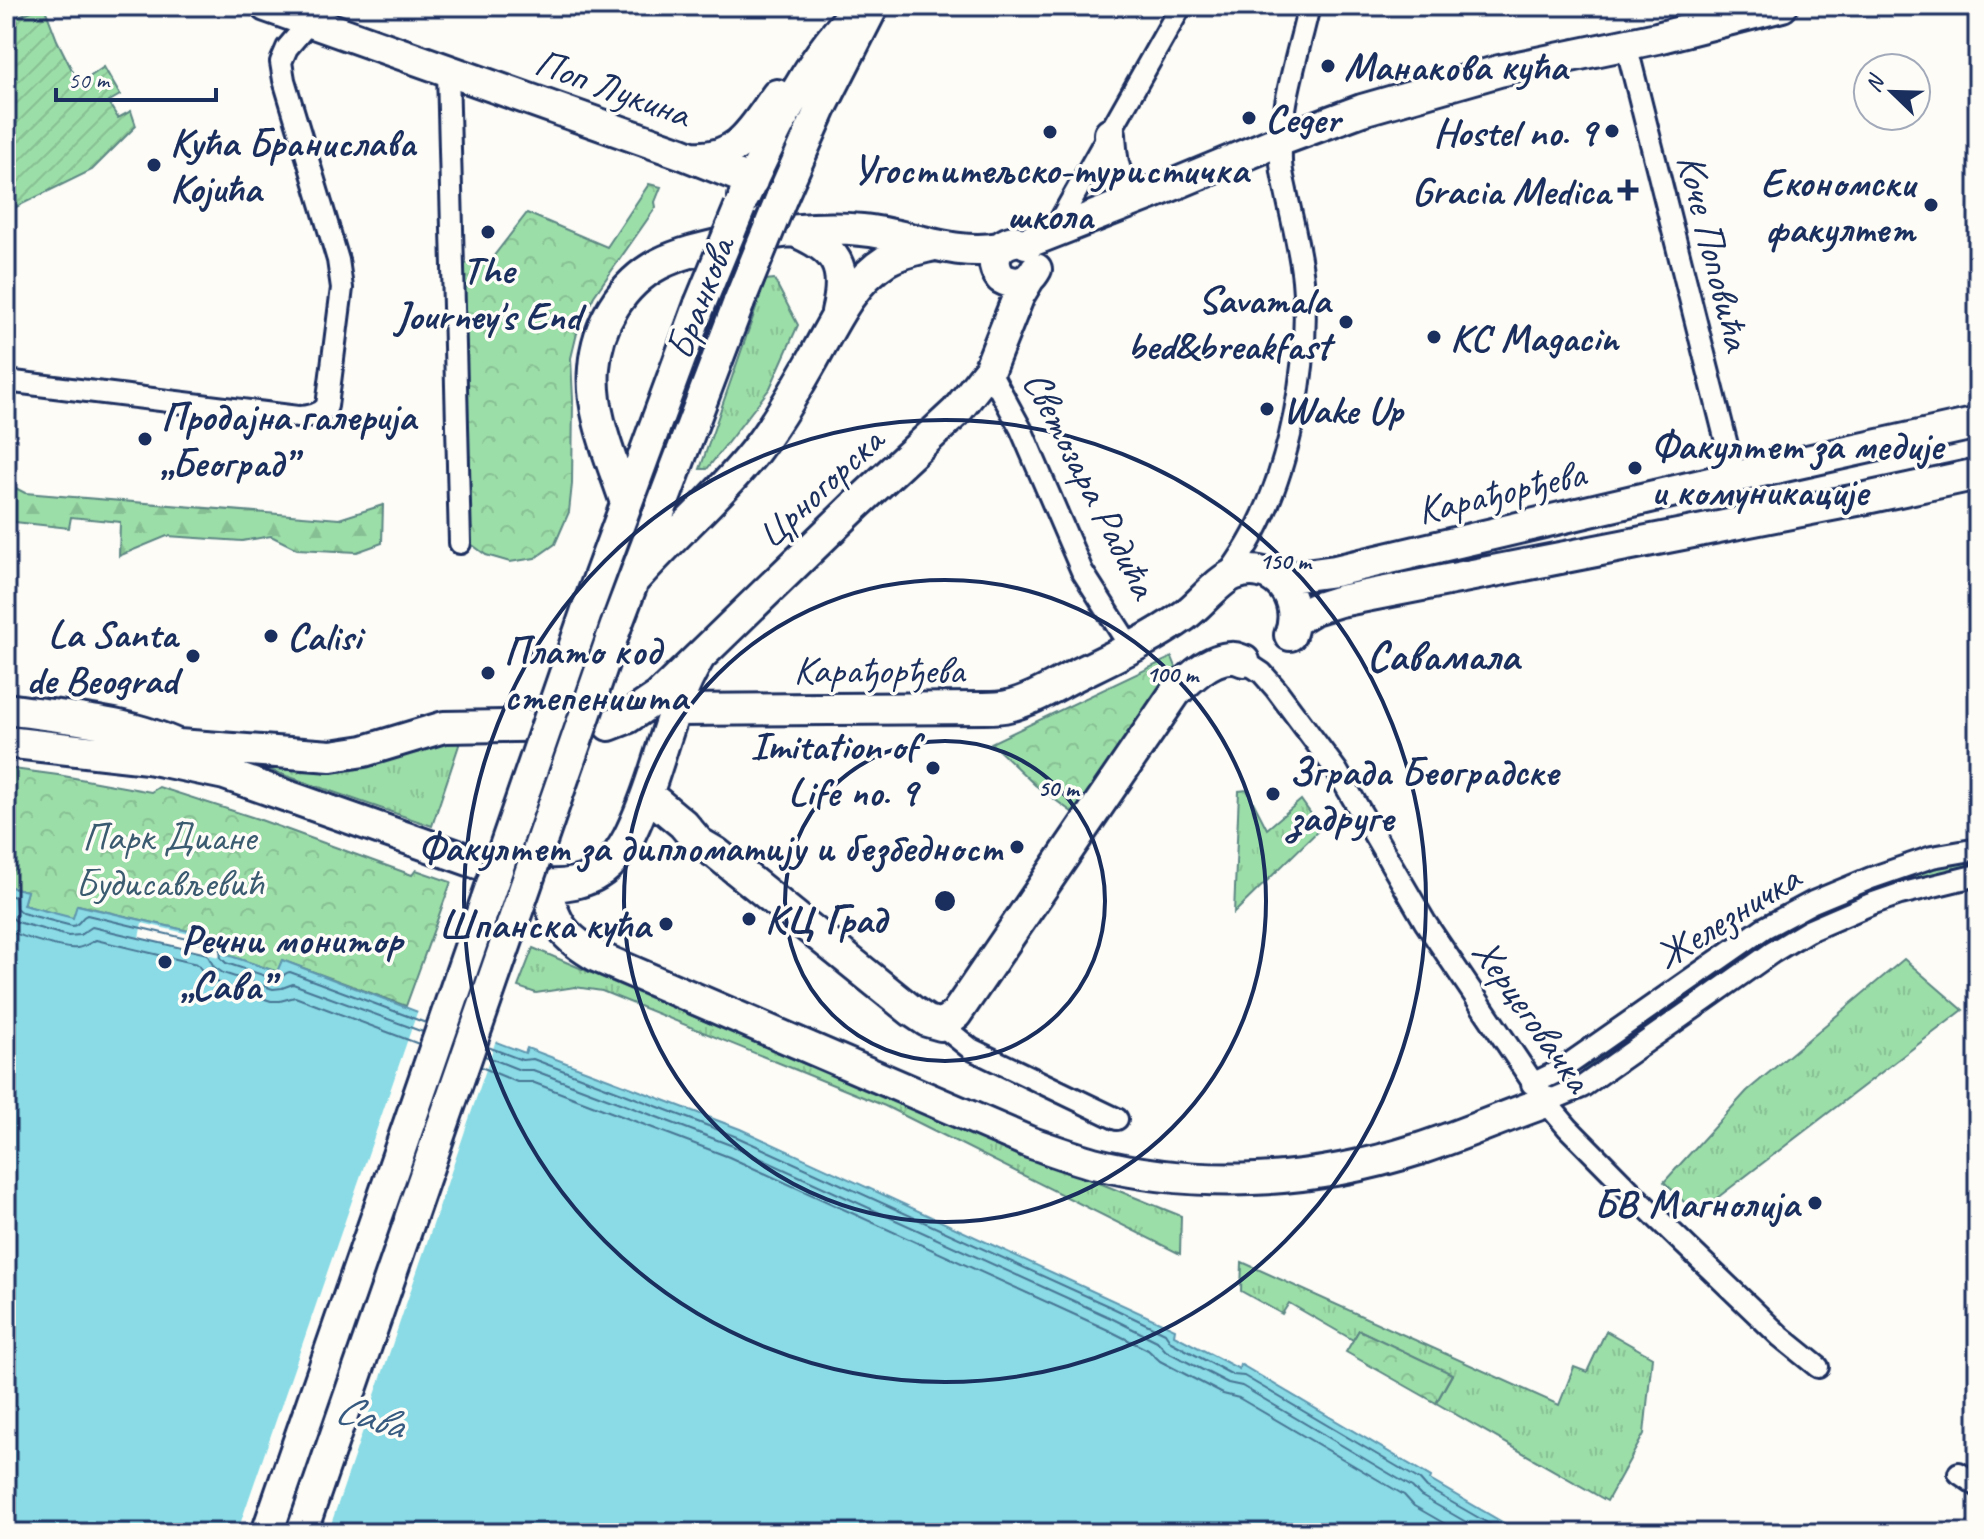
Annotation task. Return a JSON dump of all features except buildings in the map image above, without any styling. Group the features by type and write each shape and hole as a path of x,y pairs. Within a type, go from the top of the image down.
{"main road":[{"name":"Поп Лукина","path":"266,6 316,14 448,71 690,157 746,194"},
{"name":"Бранкова","path":"267,1533 586,613 700,304 746,194 798,87 844,23 862,6"},
{"name":"Бранкова","path":"301,1533 616,626 781,199 821,108 873,6"},
{"path":"626,503 598,419 594,387 595,352 608,315 617,302 630,287 658,265 692,251 756,236 824,228 906,237 1009,261 1054,231 1362,110 1499,71 1782,6"},
{"path":"690,157 709,158 735,147 754,128 789,80 819,55"},
{"path":"1110,134 1116,177 1137,192 1151,194"},
{"path":"794,231 828,248 835,259 841,284 835,318"},
{"path":"633,581 706,507 757,447 793,394 835,318 857,286 897,255 936,244"},
{"name":"Светозара Радића","path":"989,370 1012,312 1009,261"},
{"name":"Црногорска","path":"609,725 627,718 658,697 941,427 973,393 989,370"},
{"name":"Карађорђева","path":"1275,579 1335,571 1978,423"},
{"name":"Карађорђева","path":"178,745 331,756 364,751 444,727 609,725 673,717 1009,706 1131,648 1181,619 1237,573 1263,573 1284,587 1294,608 1292,628 1314,609 1340,601 1978,474"},
{"name":"Црногорска","path":"673,717 699,658"},
{"path":"647,794 683,824 699,843 716,853 912,1011 927,1021 941,1025 956,1014 1175,693 1211,663 1238,659"},
{"name":"Карађорђева","path":"6,709 139,731 178,745 225,774"},
{"name":"Карађорђева","path":"6,742 148,758 225,774 545,886 561,886 584,880 609,865 633,828 673,717"},
{"path":"545,886 559,926 572,940 598,957 1029,1142 1092,1163 1192,1179 1239,1180 1288,1177 1346,1168 1419,1149 1539,1093"}],"street":[{"path":"1054,231 1181,6"},
{"path":"1218,586 1249,542 1264,512 1288,438 1301,373 1304,352 1303,277 1281,165 1281,140 1309,6"},
{"path":"6,381 298,417 308,417 327,406 342,288 338,260 281,62 294,38 316,14"},
{"name":"Коче Поповића","path":"1626,44 1735,477"},
{"path":"448,71 460,543"},
{"name":"Светозара Радића","path":"989,370 1021,429 1082,571 1131,648"},
{"name":"Херцеговачка","path":"1238,659 1262,673 1337,771 1425,922 1539,1093 1568,1128 1656,1217 1775,1331 1818,1367"},
{"name":"Железничка","path":"1539,1093 1559,1071 1764,928 1813,902 1871,878 1932,857 1978,849"},
{"name":"Железничка","path":"1539,1093 1582,1087 1773,952 1808,931 1900,894 1978,875"},
{"path":"941,1025 971,1049 1117,1119"},
{"path":"1959,1473 1978,1486"}],"green space":[{"path":"44,6 79,84 104,67 120,95 108,102 118,118 131,111 136,126 92,170 6,212 6,21"},
{"path":"649,184 661,187 656,207 594,296 578,329 571,358 572,484 569,512 555,544 535,558 510,562 486,555 467,541 459,269 467,263 489,262 527,213 607,247"},
{"path":"774,279 798,325 770,388 707,469 700,469 766,280"},
{"path":"6,483 25,493 339,519 383,505 382,543 357,552 297,549 271,536 242,541 167,536 119,556 120,522 71,517 69,528 6,521"},
{"path":"1172,657 1176,667 1172,680 1076,815 1035,785 991,743"},
{"path":"461,739 432,826 249,763 317,769 357,768"},
{"name":"Парк Диане Будисављевић","path":"6,768 151,792 159,787 412,875 416,870 451,882 406,1006 282,960 278,972 227,955 231,941 78,905 74,919 23,905 27,891 6,886"},
{"path":"1247,790 1267,829 1301,800 1321,828 1234,913 1239,791"},
{"path":"1978,857 1978,868 1881,894 1586,1074 1581,1066 1712,972 1810,910 1904,875"},
{"path":"533,948 803,1063 1181,1216 1180,1254 885,1106 602,991 575,987 536,993 518,987"},
{"path":"1904,959 1963,1010 1696,1214 1664,1182 1747,1091"},
{"path":"1242,1262 1559,1405 1574,1367 1587,1372 1606,1331 1652,1357 1644,1434 1607,1501 1436,1403 1452,1375 1359,1330 1353,1340 1289,1303 1282,1314 1241,1291"},
{"path":"1359,1330 1452,1374 1436,1403 1346,1352"}],"water":[{"name":"Сава","path":"6,886 27,891 23,905 73,918 77,905 231,941 228,955 277,972 282,960 525,1053 527,1048 740,1129 1175,1329 1174,1335 1239,1369 1240,1364 1521,1533 6,1533"}],"pier":[{"path":"142,923 223,942 219,957 139,938"},
{"path":"419,1007 497,1037 328,1533 237,1533"}],"place":[{"name":"Манакова кућа","path":"1328,66"},
{"name":"Ceger","path":"1249,118"},
{"name":"Hostel no. 9","path":"1612,131"},
{"name":"Угоститељско-туристичка школа","path":"1050,132"},
{"name":"Кућа Бранислава Којића","path":"154,165"},
{"name":"Gracia Medica","path":"1628,190"},
{"name":"Економски факултет","path":"1931,205"},
{"name":"The Journey's End","path":"488,232"},
{"name":"Savamala bed&breakfast","path":"1346,322"},
{"name":"KC Magacin","path":"1434,337"},
{"name":"Wake Up","path":"1267,409"},
{"name":"Продајна галерија „Београд”","path":"145,439"},
{"name":"Факултет за медије и комуникације","path":"1635,468"},
{"name":"Calisi","path":"271,636"},
{"name":"La Santa de Beograd","path":"193,656"},
{"name":"Плато код степеништа","path":"488,673"},
{"name":"Imitation of Life no. 9","path":"933,768"},
{"name":"Зграда Београдске задруге","path":"1273,794"},
{"name":"Факултет за дипломатију и безбедност","path":"1017,847"},
{"name":"КЦ Град","path":"749,919"},
{"name":"Шпанска кућа","path":"666,924"},
{"name":"Речни монитор „Сава”","path":"165,962"},
{"name":"БВ Магнолија","path":"1815,1203"}],"district":[{"name":"Савамала","path":"1443,655"}]}
